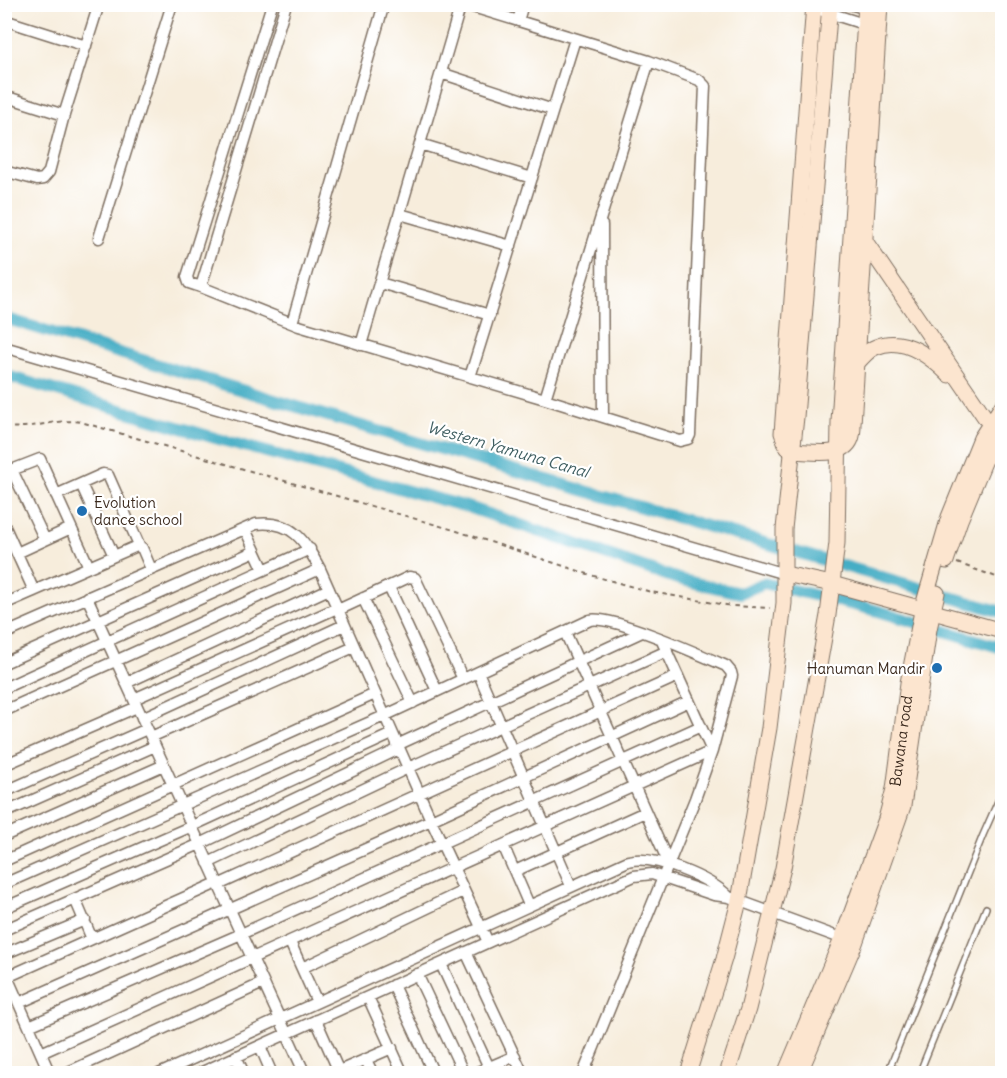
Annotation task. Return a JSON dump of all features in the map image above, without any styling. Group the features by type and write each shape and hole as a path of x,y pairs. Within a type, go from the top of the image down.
{"street":[{"path":"4,171 32,180 43,179 47,176 99,4"},
{"path":"99,238 171,4"},
{"path":"272,4 187,277 189,283 292,323 361,345 680,441 685,441 690,435 705,86 699,80 649,61 462,4 361,345"},
{"path":"201,287 286,4"},
{"path":"292,323 384,4"},
{"path":"518,21 523,4"},
{"path":"850,4 872,14"},
{"path":"792,451 785,441 782,421 798,234 809,6 872,14"},
{"path":"688,1074 724,959 769,728 784,606 784,529 830,9"},
{"path":"792,451 838,452 847,445 851,438 865,241 872,14"},
{"path":"727,1074 748,1009 787,847 832,586 837,543 838,452 872,14"},
{"path":"4,20 86,46"},
{"path":"470,377 575,39"},
{"path":"545,399 649,61"},
{"path":"441,73 553,110"},
{"path":"4,96 64,115"},
{"path":"420,144 532,178"},
{"path":"602,213 603,417"},
{"path":"400,214 511,246"},
{"path":"865,241 996,428"},
{"path":"380,283 489,315"},
{"path":"858,362 874,347 892,342 916,349 939,365 961,390 976,418 981,438"},
{"path":"4,347 785,574 927,610 1002,632"},
{"name":"Bawana road","path":"937,575 947,560 1002,406"},
{"name":"Bawana road","path":"799,1074 849,941 891,803 908,683 937,575 949,517 981,438 996,428"},
{"path":"45,540 8,472 40,459 89,567"},
{"path":"56,495 103,474 108,475 151,569"},
{"path":"81,484 114,556"},
{"path":"4,634 244,529 261,524 291,529 301,537 320,569 441,843 488,942"},
{"path":"4,525 34,591"},
{"path":"17,552 71,528"},
{"path":"244,529 264,570"},
{"path":"5,604 137,546 140,547"},
{"path":"4,688 309,549"},
{"path":"4,663 255,551"},
{"path":"4,711 320,569"},
{"path":"4,765 337,609 409,578 417,580 463,679"},
{"path":"389,586 437,691"},
{"path":"126,683 329,590"},
{"path":"87,597 305,1074"},
{"path":"363,598 413,703"},
{"path":"4,884 183,807 597,619 642,632 726,666 731,672 712,751 670,866 583,1074"},
{"path":"142,718 344,625"},
{"path":"565,632 670,866"},
{"path":"4,930 200,844 491,702 642,632"},
{"path":"661,639 712,751"},
{"path":"4,813 151,738 354,647"},
{"path":"208,863 408,768 667,651"},
{"path":"478,672 571,886"},
{"path":"51,1074 6,975 218,884 678,676"},
{"path":"4,861 375,694"},
{"path":"19,1003 431,820 690,700"},
{"path":"29,1026 241,934 701,726"},
{"path":"4,908 192,826 392,734"},
{"path":"4,792 151,738"},
{"path":"41,1053 712,751"},
{"path":"4,836 164,765"},
{"path":"515,871 645,812"},
{"path":"503,845 529,905"},
{"path":"159,1074 637,858 670,866 716,885 734,899"},
{"path":"198,1074 212,1071 236,1056 634,876 652,874 714,895 734,899 849,941"},
{"path":"302,968 463,891"},
{"path":"75,899 92,939"},
{"path":"4,954 85,920"},
{"name":"Bawana road","path":"785,1074 849,941"},
{"path":"290,942 317,1002"},
{"path":"466,952 523,1074"},
{"path":"441,964 490,1070"},
{"path":"417,974 464,1074"},
{"path":"64,1074 263,983"},
{"path":"393,985 434,1074"},
{"path":"368,996 404,1074"},
{"path":"316,1020 339,1072 392,1048"},
{"path":"260,1046 272,1074"},
{"path":"236,1056 244,1074"},
{"path":"473,1074 490,1070 515,1056"},
{"path":"366,1060 373,1074"}],"lane":[{"path":"886,1074 1002,792"},
{"path":"919,1074 986,908"},
{"path":"890,1066 908,1074"}],"path":[{"path":"4,427 24,428 71,420 81,422 454,530 594,576 651,592 732,606 784,606"},
{"path":"947,560 1002,579"}],"waterway":[{"name":"Western Yamuna Canal","path":"4,318 324,415 1002,612"},
{"path":"4,375 215,438 471,508 678,579 740,593 764,583 878,611 1002,648"}],"place":[{"name":"Evolution dance school","path":"82,511"},
{"name":"Hanuman Mandir","path":"937,668"}]}
